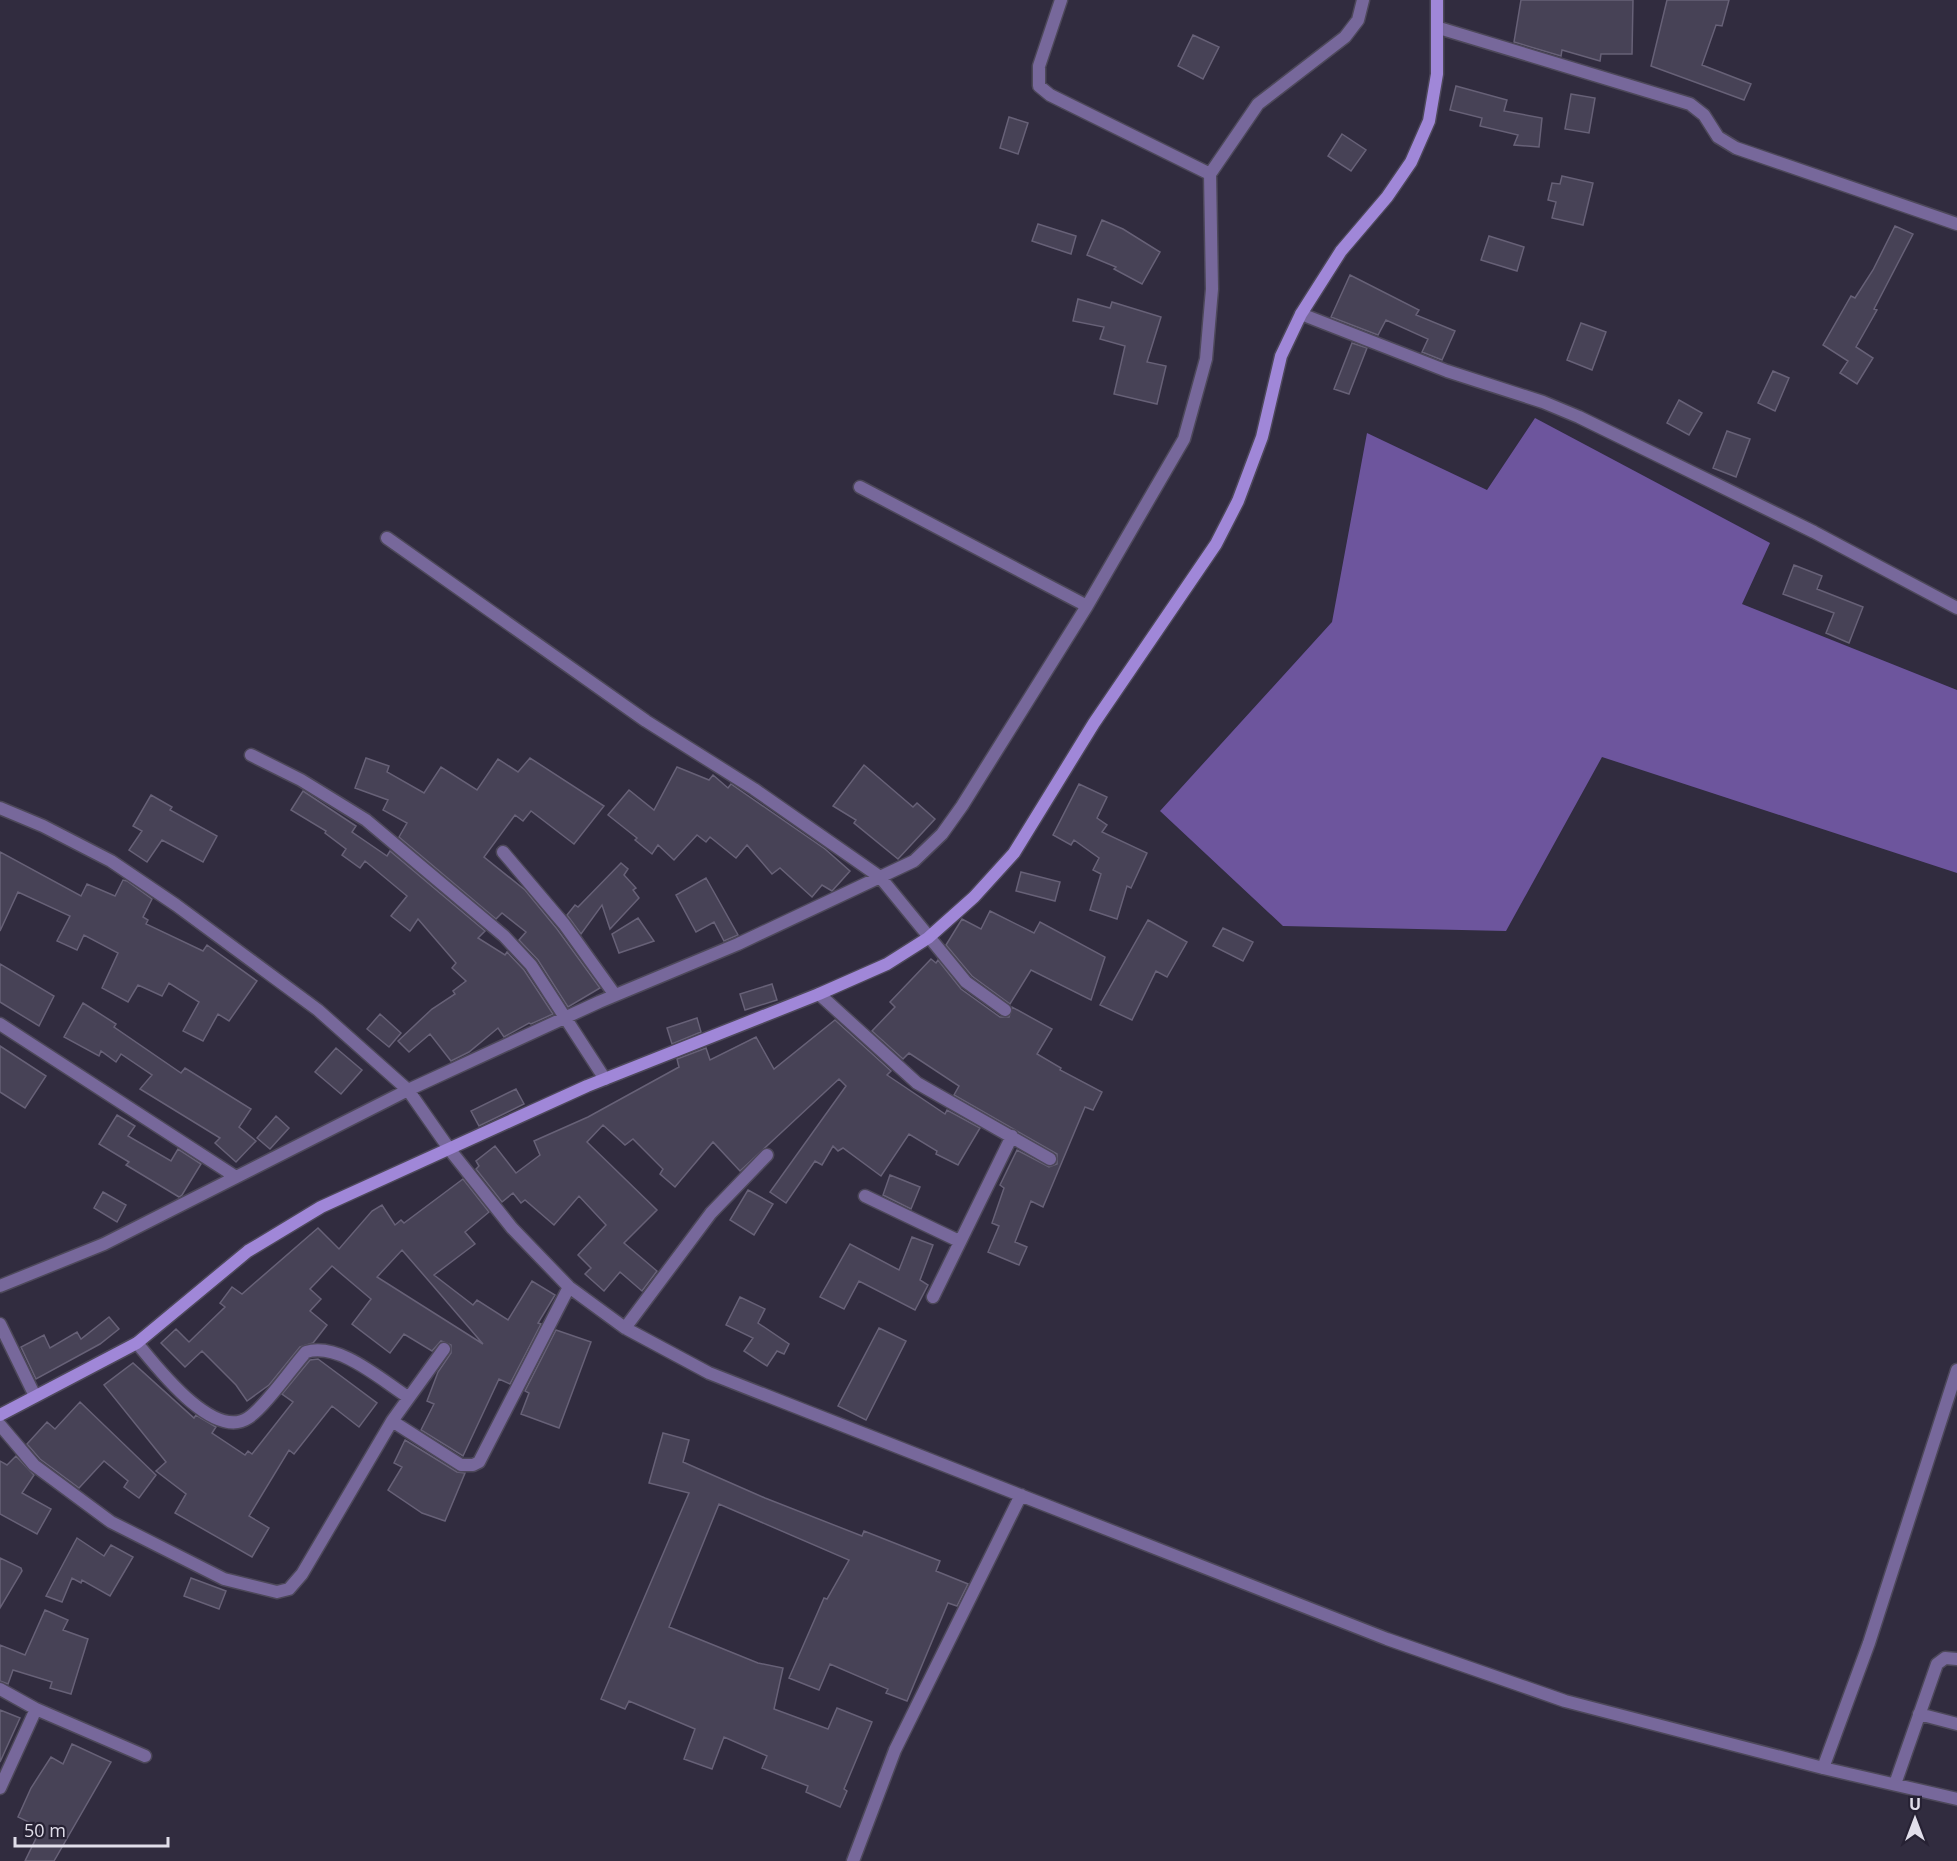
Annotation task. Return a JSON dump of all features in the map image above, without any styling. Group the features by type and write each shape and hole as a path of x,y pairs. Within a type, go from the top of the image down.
{"main road":[{"path":"0,1415 137,1343 248,1251 321,1207 605,1079 819,994 887,964 928,938 974,897 1014,853 1094,723 1216,544 1238,501 1262,437 1281,356 1301,314 1341,251 1387,197 1411,162 1429,121 1437,74 1439,28 1437,0"}],"street":[{"path":"1061,0 1039,66 1039,86 1050,95 1209,174"},
{"path":"0,1286 104,1244 236,1177 411,1095 615,995 884,882 914,861 942,834 1087,606 1184,439 1206,359 1212,289 1209,174 1258,104 1346,37 1358,20 1363,0"},
{"path":"1439,28 1690,104 1704,115 1718,137 1736,148 1957,224"},
{"path":"1301,314 1447,371 1543,402 1579,417 1814,532 1957,608"},
{"path":"860,487 1087,606"},
{"path":"387,538 646,721 754,789 884,882 966,982 1005,1010"},
{"path":"251,755 301,780 366,820 504,936 531,965 605,1079"},
{"path":"0,807 111,861 176,905 318,1010 411,1095 450,1150 512,1228 569,1287 625,1328 709,1373 1387,1639 1565,1701 1823,1768 1957,1798"},
{"path":"503,852 564,924 615,995"},
{"path":"819,994 917,1083 1050,1159"},
{"path":"0,1024 236,1177"},
{"path":"933,1297 1012,1136"},
{"path":"625,1328 711,1213 767,1155"},
{"path":"865,1196 959,1241"},
{"path":"392,1421 461,1465 473,1465 478,1462 569,1287"},
{"path":"1,1328 35,1396"},
{"path":"137,1343 175,1390 201,1410 231,1422 250,1417 306,1352 315,1349 336,1351 408,1397"},
{"path":"0,1425 34,1465 111,1522 224,1579 277,1592 289,1589 302,1574 392,1421 444,1349"},
{"path":"1823,1768 1869,1642 1957,1370"},
{"path":"853,1861 895,1750 1021,1495"},
{"path":"1895,1784 1937,1664 1945,1658 1957,1659"},
{"path":"0,1689 36,1709 145,1756"},
{"path":"0,1788 36,1709"},
{"path":"1919,1714 1957,1724"}],"shaded area":[{"path":"1535,418 1770,543 1742,604 1957,690 1957,873 1602,757 1506,931 1283,926 1160,811 1332,622 1367,433 1487,490"}],"building":[{"path":"1521,0 1633,0 1632,54 1601,54 1600,61 1562,50 1561,56 1514,42"},
{"path":"1667,0 1729,0 1722,26 1716,25 1702,65 1751,84 1744,100 1651,66"},
{"path":"1193,35 1219,47 1203,79 1178,66"},
{"path":"1456,86 1507,100 1504,111 1542,118 1539,147 1514,145 1518,135 1480,126 1482,118 1450,110"},
{"path":"1571,94 1595,98 1589,133 1565,129"},
{"path":"1009,117 1028,123 1018,154 1000,148"},
{"path":"1342,134 1366,150 1351,171 1328,156"},
{"path":"1562,176 1593,183 1583,225 1552,218 1556,202 1548,200 1552,183 1560,184"},
{"path":"1102,220 1123,229 1160,252 1142,284 1114,269 1116,267 1087,255"},
{"path":"1038,224 1076,236 1071,254 1032,241"},
{"path":"1895,226 1913,234 1874,309 1877,310 1856,347 1873,358 1857,384 1840,373 1848,361 1823,345 1851,296 1855,298 1873,270"},
{"path":"1489,236 1524,247 1517,271 1481,260"},
{"path":"1350,275 1419,310 1416,315 1455,331 1442,360 1422,352 1428,339 1386,320 1378,335 1331,317"},
{"path":"1078,299 1110,308 1112,302 1161,317 1147,362 1166,366 1157,404 1114,394 1125,346 1100,339 1104,327 1073,321"},
{"path":"1581,323 1606,332 1592,370 1567,360"},
{"path":"1352,343 1367,348 1349,394 1334,389"},
{"path":"1773,371 1789,378 1775,411 1758,403"},
{"path":"1679,400 1702,413 1689,435 1667,423"},
{"path":"1727,431 1750,439 1736,477 1713,468"},
{"path":"1794,565 1822,576 1817,589 1863,607 1849,643 1826,633 1834,613 1783,594"},
{"path":"366,758 389,766 387,772 424,793 441,767 477,790 498,759 518,772 530,758 604,806 574,844 531,811 523,821 515,815 484,857 525,890 600,988 568,1007 538,960 519,940 526,932 502,913 496,919 399,837 407,823 383,810 388,800 355,788"},
{"path":"864,765 913,807 917,803 935,819 898,859 854,823 856,820 833,806"},
{"path":"677,767 709,780 713,775 728,788 731,784 825,849 850,871 832,891 822,885 812,897 780,868 772,874 747,845 736,858 710,837 706,842 697,835 674,860 658,845 652,854 635,840 637,838 608,815 629,790 654,810"},
{"path":"1079,784 1107,797 1097,818 1107,825 1102,832 1147,853 1131,888 1127,886 1117,919 1090,910 1101,874 1093,870 1099,858 1074,840 1071,845 1053,835"},
{"path":"303,791 356,826 352,832 387,856 390,851 485,931 478,938 505,955 507,952 524,970 553,1014 529,1023 504,1037 498,1028 469,1052 451,1061 430,1034 409,1052 398,1041 432,1009 455,994 453,991 466,981 452,968 456,963 418,919 410,931 391,916 407,896 365,861 360,868 342,855 346,849 325,833 326,831 291,810"},
{"path":"151,795 172,807 170,810 217,836 203,862 162,840 147,862 129,850 142,831 133,826"},
{"path":"0,852 81,896 87,884 115,896 123,880 127,881 152,899 143,917 148,920 146,924 203,951 207,945 257,981 229,1021 218,1014 203,1041 183,1031 199,1002 169,983 162,996 138,985 128,1002 102,988 118,953 84,935 77,950 57,941 70,916 18,892 0,931"},
{"path":"621,863 628,869 624,875 636,888 633,890 639,898 610,929 602,905 581,934 567,915 575,905 578,907"},
{"path":"1021,872 1060,882 1055,901 1016,891"},
{"path":"706,878 738,935 724,941 714,922 696,932 676,895"},
{"path":"990,911 1034,933 1040,922 1105,957 1091,1000 1031,970 1010,1004 972,976 946,945 962,919 981,929"},
{"path":"638,918 654,941 619,953 612,934"},
{"path":"1148,920 1187,942 1167,977 1156,971 1132,1020 1100,1005"},
{"path":"1223,928 1253,942 1243,961 1213,946"},
{"path":"931,959 936,963 938,960 961,989 1000,1017 1009,1017 1012,1007 1052,1029 1037,1054 1061,1068 1060,1070 1102,1092 1093,1110 1085,1107 1043,1207 1031,1201 1015,1242 1027,1247 1019,1265 988,1252 999,1226 992,1223 1004,1188 1000,1185 1017,1150 1049,1167 1057,1164 1057,1154 954,1095 959,1086 909,1053 903,1059 872,1031 895,1007 890,1002"},
{"path":"0,964 54,996 39,1026 0,1002"},
{"path":"772,984 777,1000 745,1010 740,994"},
{"path":"83,1003 116,1024 114,1027 181,1073 185,1068 251,1109 239,1127 256,1141 236,1162 215,1143 220,1138 140,1089 152,1075 121,1054 116,1062 101,1051 99,1056 64,1037"},
{"path":"380,1014 401,1033 389,1047 367,1029"},
{"path":"697,1018 701,1032 672,1044 667,1028"},
{"path":"835,1020 891,1071 887,1075 945,1114 947,1110 980,1128 958,1165 936,1154 937,1151 909,1134 881,1176 843,1148 838,1151 833,1146 822,1165 815,1161 786,1203 770,1192 846,1086 839,1079 740,1171 713,1142 675,1187 660,1174 663,1169 633,1139 625,1145 603,1125 587,1142 657,1210 624,1243 657,1271 642,1291 620,1272 604,1291 585,1274 591,1268 578,1255 606,1225 579,1196 554,1225 525,1200 521,1203 513,1193 502,1202 476,1169 479,1166 476,1161 495,1146 516,1173 540,1155 534,1141 588,1117 679,1067 677,1059 706,1048 710,1060 756,1037 774,1069"},
{"path":"0,1046 46,1076 25,1108 0,1092"},
{"path":"336,1048 362,1070 341,1094 315,1072"},
{"path":"516,1089 524,1104 479,1126 471,1111"},
{"path":"117,1115 135,1126 128,1136 171,1161 178,1149 201,1164 182,1195 179,1197 126,1165 129,1162 99,1144"},
{"path":"276,1116 289,1128 270,1149 257,1138"},
{"path":"890,1175 920,1187 911,1209 883,1195"},
{"path":"463,1179 489,1212 465,1232 475,1244 434,1275 473,1305 477,1300 508,1320 532,1281 555,1295 538,1323 541,1324 510,1384 499,1379 463,1456 421,1430 434,1404 427,1401 438,1372 451,1353 451,1345 441,1341 432,1351 404,1334 390,1353 352,1324 371,1299 332,1266 310,1289 321,1299 310,1311 327,1325 313,1343 300,1347 269,1385 247,1401 236,1385 202,1351 185,1367 161,1343 176,1329 189,1342 225,1307 220,1303 232,1287 242,1294 318,1228 339,1249 372,1211 382,1205 395,1225 401,1220 404,1223","holes":["402,1250 483,1344 377,1277"]},
{"path":"748,1190 773,1204 754,1235 730,1220"},
{"path":"103,1192 126,1205 117,1222 94,1208"},
{"path":"912,1237 933,1245 920,1280 928,1285 915,1310 859,1281 844,1309 820,1297 850,1244 899,1270"},
{"path":"740,1297 765,1309 758,1323 789,1344 784,1354 777,1351 767,1366 744,1351 753,1338 726,1325"},
{"path":"109,1317 119,1329 100,1344 36,1379 21,1347 44,1335 50,1348 77,1332 81,1339"},
{"path":"879,1328 906,1341 866,1420 838,1406"},
{"path":"556,1330 591,1342 559,1428 521,1414 529,1393 525,1391"},
{"path":"318,1359 377,1403 359,1427 332,1406 294,1454 289,1450 249,1516 269,1528 252,1557 175,1513 186,1494 156,1471 166,1462 104,1385 133,1363 194,1418 196,1415 216,1427 212,1433 245,1455 248,1451 252,1454 293,1402 282,1394 310,1360"},
{"path":"80,1402 156,1475 139,1498 124,1487 128,1481 104,1461 79,1488 40,1459 27,1444 47,1422 55,1429"},
{"path":"663,1433 689,1440 683,1462 765,1498 862,1536 864,1531 940,1561 936,1571 968,1584 957,1606 948,1603 907,1701 886,1693 888,1689 830,1664 819,1690 789,1678 824,1598 827,1599 849,1560 719,1504 669,1627 758,1663 783,1668 774,1709 828,1729 837,1708 872,1722 844,1789 847,1791 840,1807 806,1792 808,1786 762,1768 767,1756 724,1737 712,1769 684,1759 695,1729 629,1701 625,1709 601,1699 689,1493 649,1483"},
{"path":"405,1440 457,1472 465,1473 445,1521 422,1513 388,1490 402,1467 394,1463"},
{"path":"16,1456 34,1475 22,1493 51,1509 37,1534 0,1514 0,1461 7,1465"},
{"path":"77,1538 104,1556 111,1545 133,1557 110,1596 82,1580 81,1583 72,1578 62,1602 46,1596"},
{"path":"0,1558 21,1568 22,1571 0,1608"},
{"path":"191,1578 226,1591 219,1609 184,1596"},
{"path":"45,1610 68,1620 63,1630 88,1639 71,1694 50,1688 52,1682 13,1670 8,1684 0,1681 0,1645 25,1655"},
{"path":"0,1710 20,1718 0,1762"},
{"path":"72,1744 111,1762 54,1861 25,1861 41,1828 18,1817 31,1788 51,1757 63,1764"}]}
